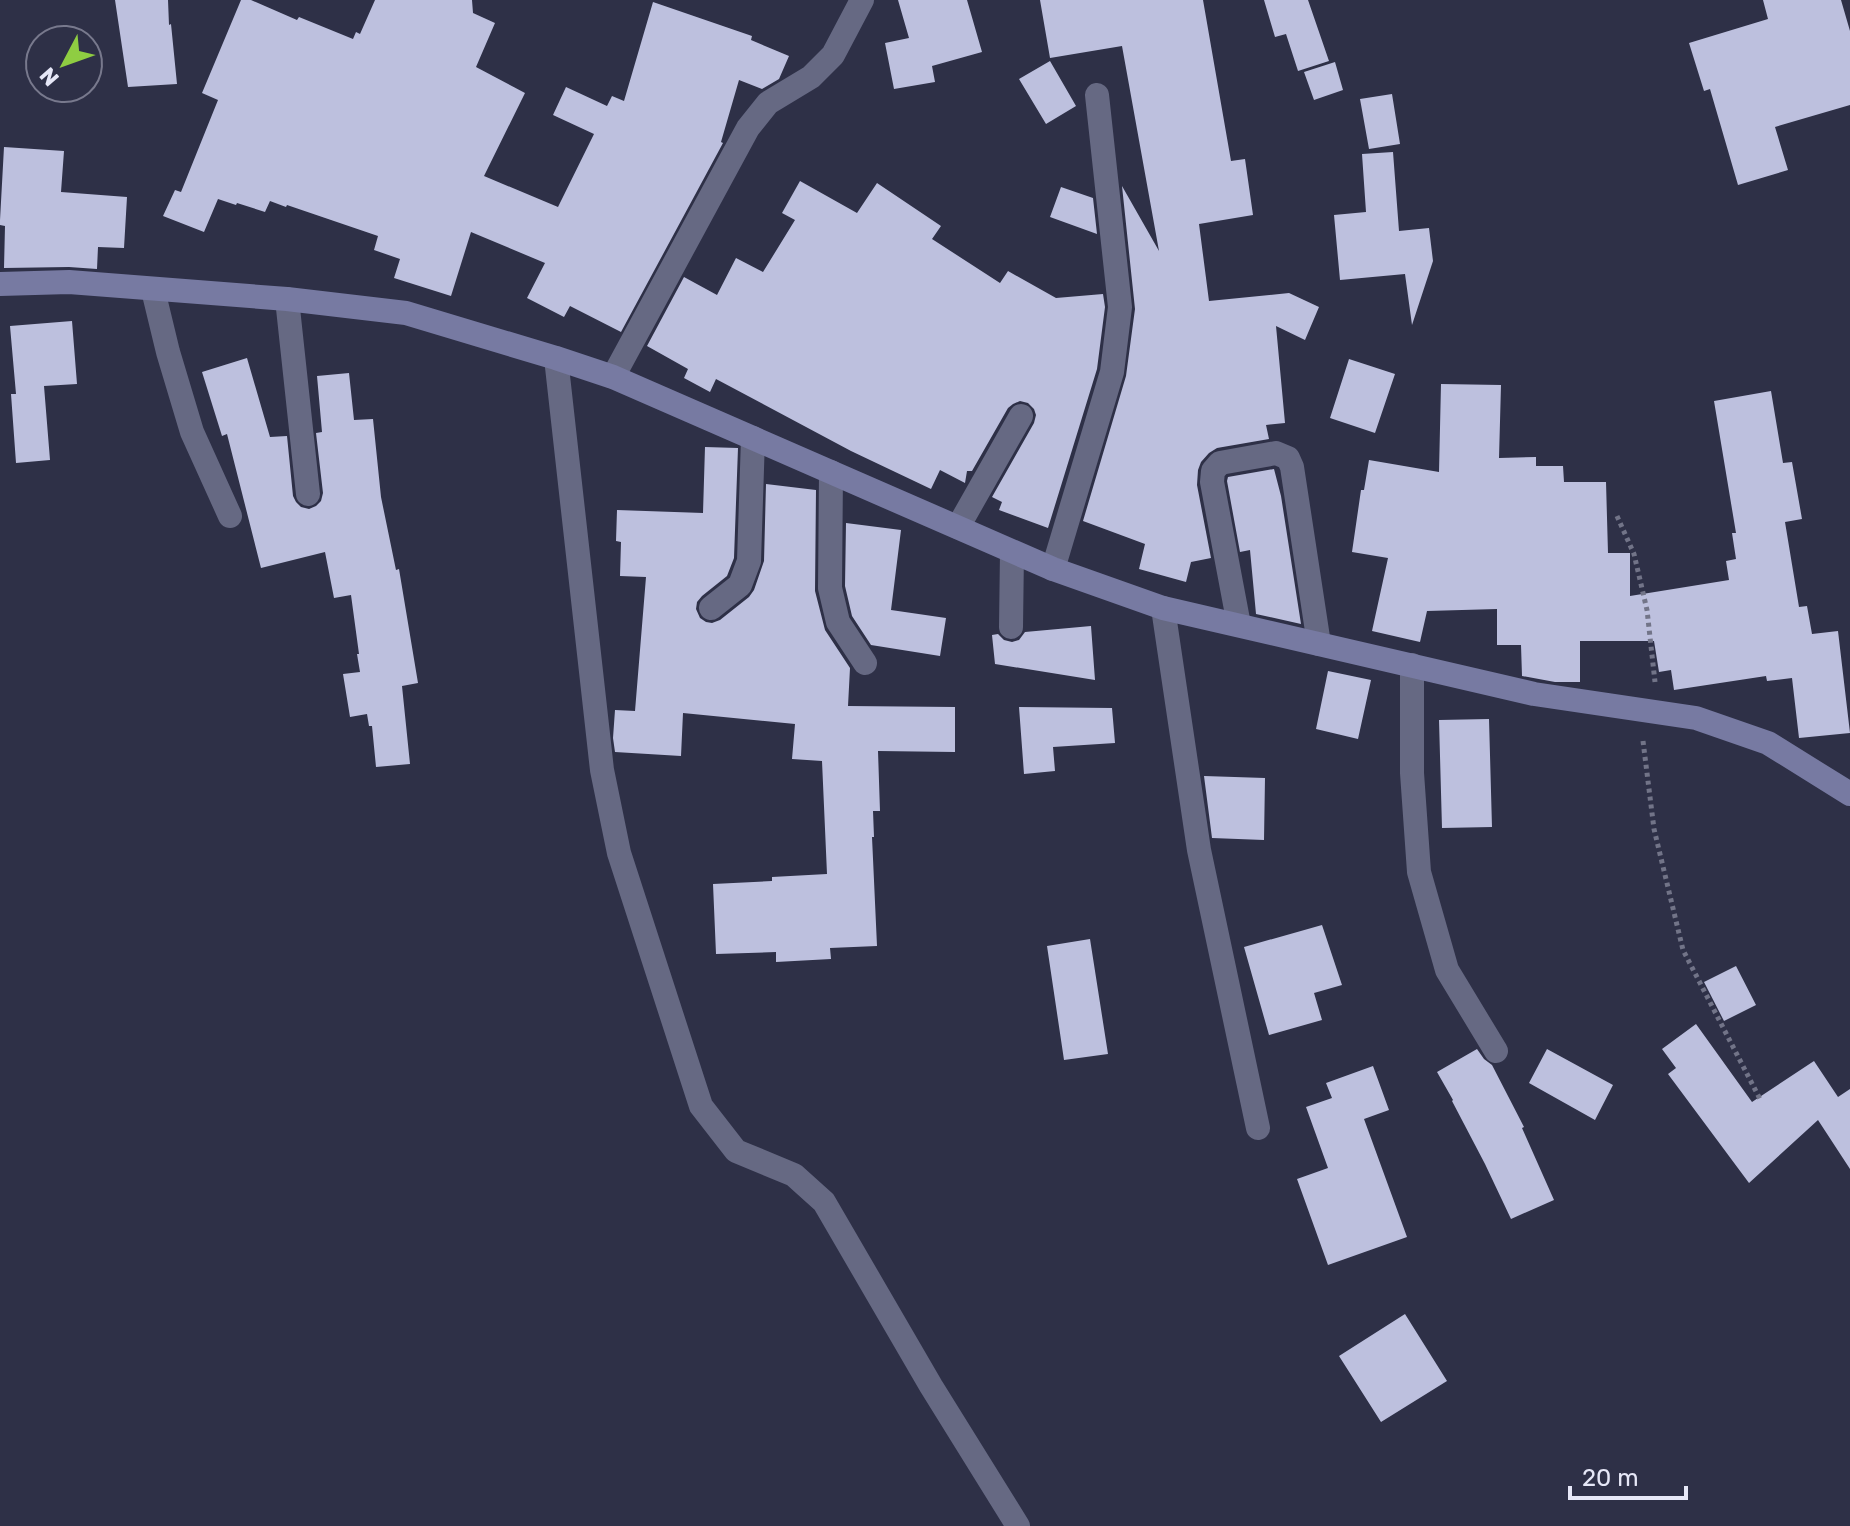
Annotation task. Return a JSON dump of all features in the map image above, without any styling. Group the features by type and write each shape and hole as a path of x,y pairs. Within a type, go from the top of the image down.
{"street":[{"path":"613,377 748,128 768,103 811,77 833,55 862,0"},
{"path":"1053,569 1112,372 1120,307 1097,95"},
{"path":"0,284 69,282 287,299 406,313 613,377 1012,552 1163,608 1534,694 1696,718 1768,743 1850,794"},
{"path":"153,290 192,432 230,516"},
{"path":"287,299 308,494"},
{"path":"556,358 602,770 619,853 701,1106 736,1151 794,1175 824,1202 931,1386 1018,1526"},
{"path":"958,527 1021,416"},
{"path":"711,608 740,585 749,561 753,438"},
{"path":"1239,625 1212,482 1213,471 1220,463 1276,453 1288,458 1292,467 1319,644"},
{"path":"831,472 830,588 838,622 865,663"},
{"path":"1011,627 1012,552"},
{"path":"1163,608 1199,850 1258,1128"},
{"path":"1412,665 1412,773 1419,872 1447,970 1496,1051"}],"path":[{"path":"1617,516 1634,554 1647,610 1654,829 1683,950 1761,1101"}],"building":[{"path":"115,0 168,0 177,84 128,87"},
{"path":"241,0 251,0 353,39 356,32 360,34 375,0 472,0 473,13 495,23 476,67 525,93 484,176 558,207 594,134 553,115 566,87 607,106 612,96 624,101 653,2 752,36 751,40 789,56 779,79 762,89 739,80 723,143 621,332 570,306 564,317 527,298 545,263 471,232 451,296 394,278 400,259 374,250 378,236 287,205 270,201 265,212 218,199 204,232 163,216 175,190 181,192 218,100 202,93"},
{"path":"898,0 967,0 982,52 932,66 935,82 894,89 885,43 909,38"},
{"path":"1040,0 1203,0 1231,161 1245,159 1253,215 1199,224 1209,301 1289,293 1319,307 1305,340 1276,326 1285,423 1266,425 1269,439 1217,448 1201,462 1197,485 1211,558 1191,562 1186,582 1139,569 1145,544 1083,521 1126,376 1135,309 1122,186 1159,251 1122,46 1050,58"},
{"path":"1264,0 1308,0 1329,61 1298,71 1286,34 1275,37"},
{"path":"1763,0 1841,0 1850,31 1850,105 1775,127 1788,170 1738,185 1710,89 1704,91 1689,43 1768,19"},
{"path":"1050,61 1076,106 1046,124 1019,79"},
{"path":"1335,62 1343,90 1314,100 1304,72"},
{"path":"1392,94 1400,144 1369,149 1360,99"},
{"path":"4,147 64,151 61,192 127,197 124,248 98,247 97,269 4,268 5,226 0,225 0,220"},
{"path":"1393,152 1399,231 1429,228 1433,261 1412,325 1405,274 1340,280 1334,215 1366,212 1362,154"},
{"path":"800,181 857,213 877,183 941,226 932,239 1000,283 1008,271 1056,298 1103,294 1105,307 1097,369 1048,528 999,510 1002,502 992,497 1034,423 1036,415 1028,403 1020,401 1008,408 972,471 967,471 965,483 940,470 931,489 851,451 716,379 710,392 684,378 688,369 647,346 684,277 717,295 736,258 763,272 795,220 782,213"},
{"path":"1061,187 1093,198 1097,234 1050,217"},
{"path":"72,321 77,384 44,386 50,460 16,463 11,394 16,394 10,326"},
{"path":"247,358 270,437 287,436 293,496 301,507 309,509 316,506 323,493 316,433 322,432 317,376 349,373 354,420 373,419 381,497 396,570 399,569 418,683 402,686 410,764 376,767 372,726 369,726 367,714 350,717 343,674 360,672 351,595 334,598 325,552 261,568 227,434 222,436 202,372"},
{"path":"1349,359 1395,374 1375,433 1330,418"},
{"path":"1441,384 1501,385 1499,458 1536,457 1536,466 1563,466 1564,482 1606,482 1608,553 1630,553 1630,596 1729,580 1726,561 1736,559 1732,533 1736,533 1714,401 1771,391 1783,463 1792,462 1802,519 1785,522 1799,607 1807,606 1812,634 1838,631 1850,733 1799,738 1792,678 1767,681 1766,676 1674,690 1671,670 1659,672 1654,641 1580,641 1580,682 1555,682 1522,676 1521,645 1497,645 1497,609 1427,611 1420,642 1372,631 1388,558 1352,552 1361,490 1364,490 1369,460 1439,472"},
{"path":"705,447 738,448 734,558 727,576 697,602 700,618 712,623 720,620 754,590 764,561 766,484 816,490 815,591 825,630 850,668 848,706 955,707 955,752 878,751 880,811 873,811 872,837 877,946 830,948 831,959 776,962 776,952 716,954 713,884 827,874 822,761 792,759 795,724 683,713 681,756 615,752 615,710 635,711 646,577 620,576 621,542 616,541 617,510 703,513"},
{"path":"1274,469 1301,624 1256,614 1250,550 1240,552 1227,481 1228,477"},
{"path":"846,523 901,530 891,610 946,618 940,656 871,645 852,616 845,586"},
{"path":"1091,626 1095,680 995,664 992,635 998,634 1012,642 1019,640 1025,632"},
{"path":"1328,671 1371,680 1358,739 1316,729"},
{"path":"1019,707 1112,708 1115,743 1053,747 1055,771 1024,774"},
{"path":"1489,719 1492,827 1442,828 1439,720"},
{"path":"1204,776 1265,778 1264,840 1212,838"},
{"path":"1322,925 1342,985 1314,993 1322,1020 1269,1035 1244,947"},
{"path":"1090,939 1108,1054 1064,1060 1047,946"},
{"path":"1736,966 1756,1005 1724,1021 1704,982"},
{"path":"1696,1024 1752,1102 1814,1061 1838,1097 1850,1089 1850,1169 1818,1120 1749,1183 1668,1074 1676,1068 1662,1049"},
{"path":"1477,1049 1492,1065 1524,1127 1554,1200 1511,1219 1437,1072"},
{"path":"1547,1049 1613,1085 1595,1120 1529,1083"},
{"path":"1373,1066 1389,1110 1364,1119 1407,1237 1328,1265 1297,1179 1328,1168 1306,1107 1332,1098 1326,1083"},
{"path":"1405,1314 1447,1381 1381,1422 1339,1356"}]}
